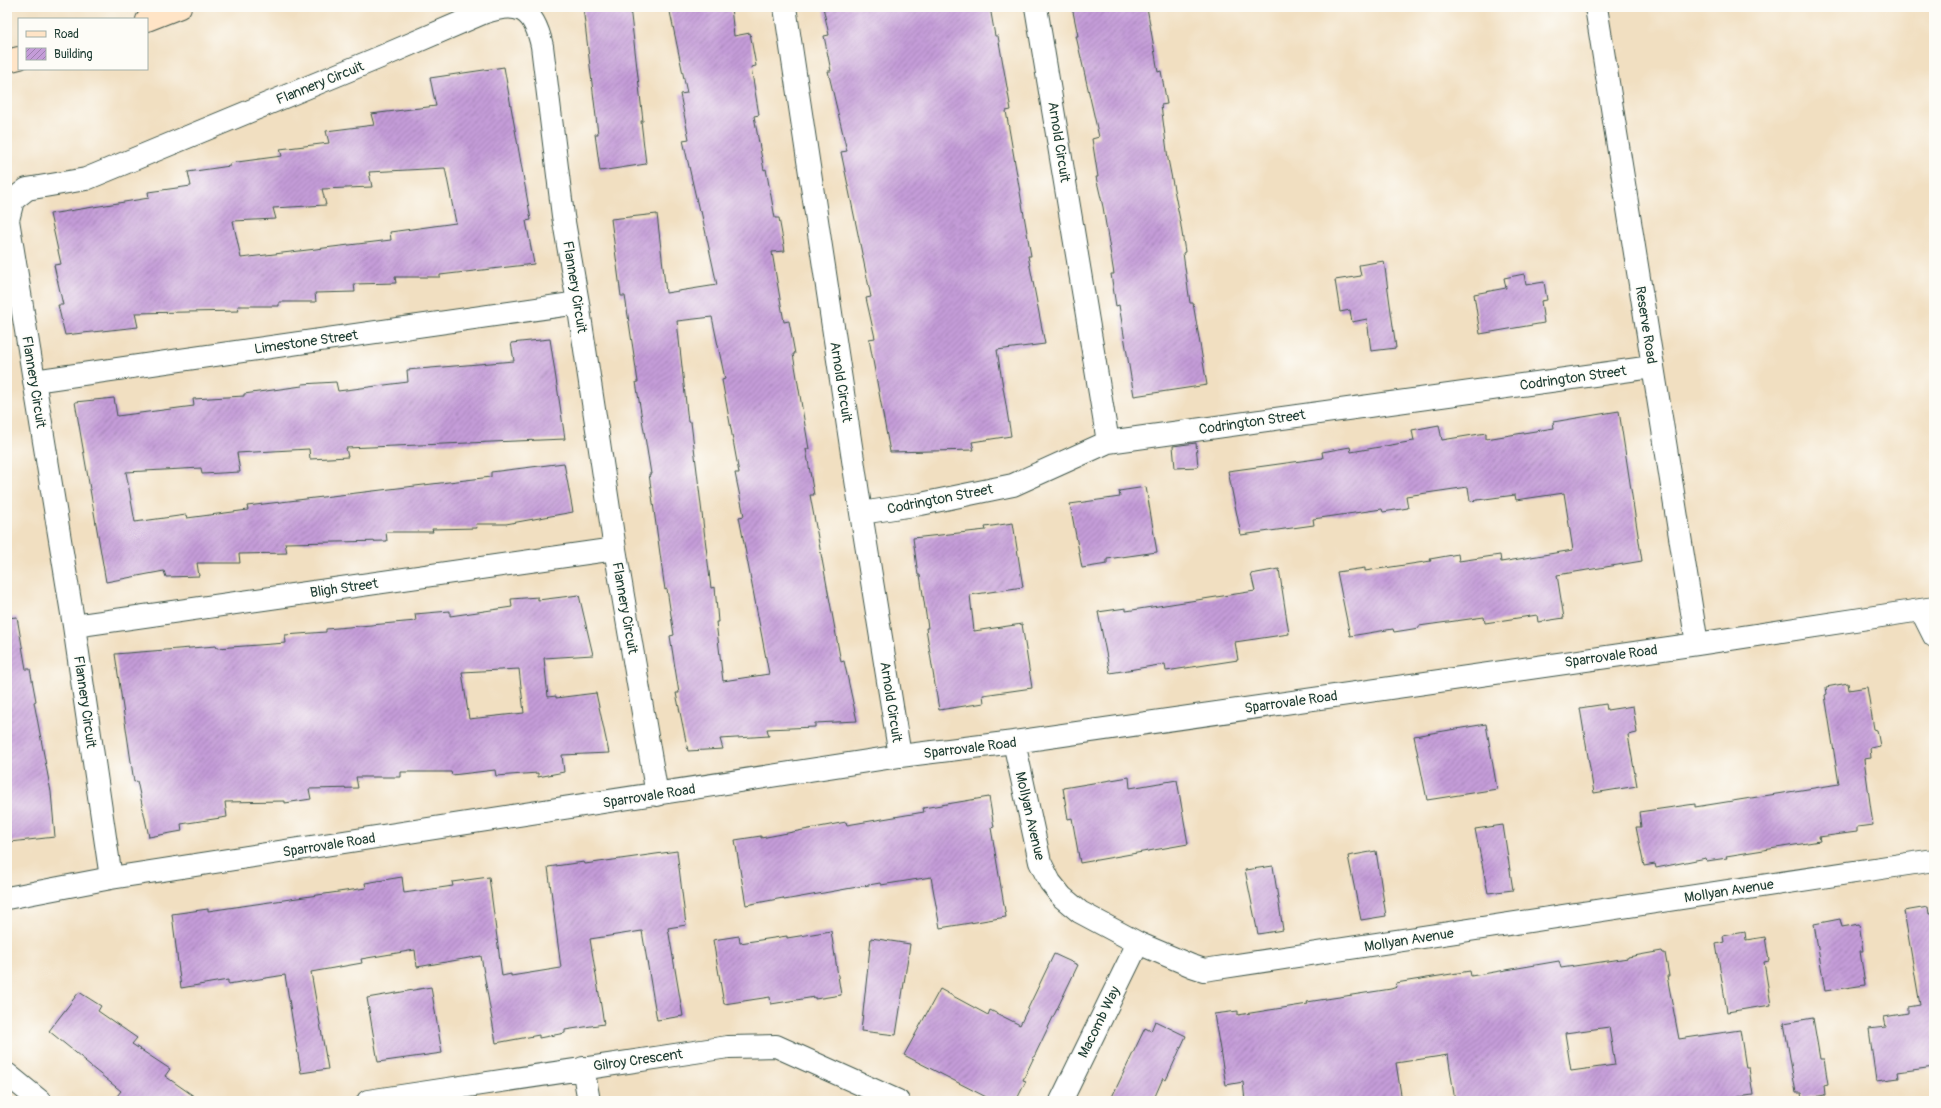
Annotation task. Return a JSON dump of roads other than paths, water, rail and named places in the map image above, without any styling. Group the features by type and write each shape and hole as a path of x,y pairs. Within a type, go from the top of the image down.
{"main road":[{"path":"148,20 180,7"},
{"path":"7,61 18,58"}],"street":[{"name":"Arnold Circuit","path":"785,7 861,513 900,756"},
{"name":"Arnold Circuit","path":"1036,7 1108,442"},
{"name":"Reserve Road","path":"1596,7 1697,644"},
{"name":"Flannery Circuit","path":"111,878 74,626 8,220 13,200 28,189 86,179 483,13 500,8 512,8 527,13 538,29 542,46 563,216 578,303 615,549 657,795"},
{"name":"Limestone Street","path":"34,381 578,303"},
{"name":"Codrington Street","path":"861,513 921,504 1013,485 1108,442 1652,367"},
{"name":"Bligh Street","path":"74,626 615,549"},
{"name":"Sparrovale Road","path":"7,898 111,878 657,795 900,756 1014,742 1697,644 1928,609"},
{"path":"1928,609 1934,636"},
{"name":"Mollyan Avenue","path":"1014,742 1040,862 1050,882 1062,897 1080,912 1138,942 1198,969 1211,969 1934,860"},
{"name":"Macomb Way","path":"1061,1101 1138,942"},
{"name":"Gilroy Crescent","path":"368,1101 728,1047 776,1046 898,1101"},
{"path":"583,1068 589,1101"},
{"path":"7,1074 40,1101"}]}
